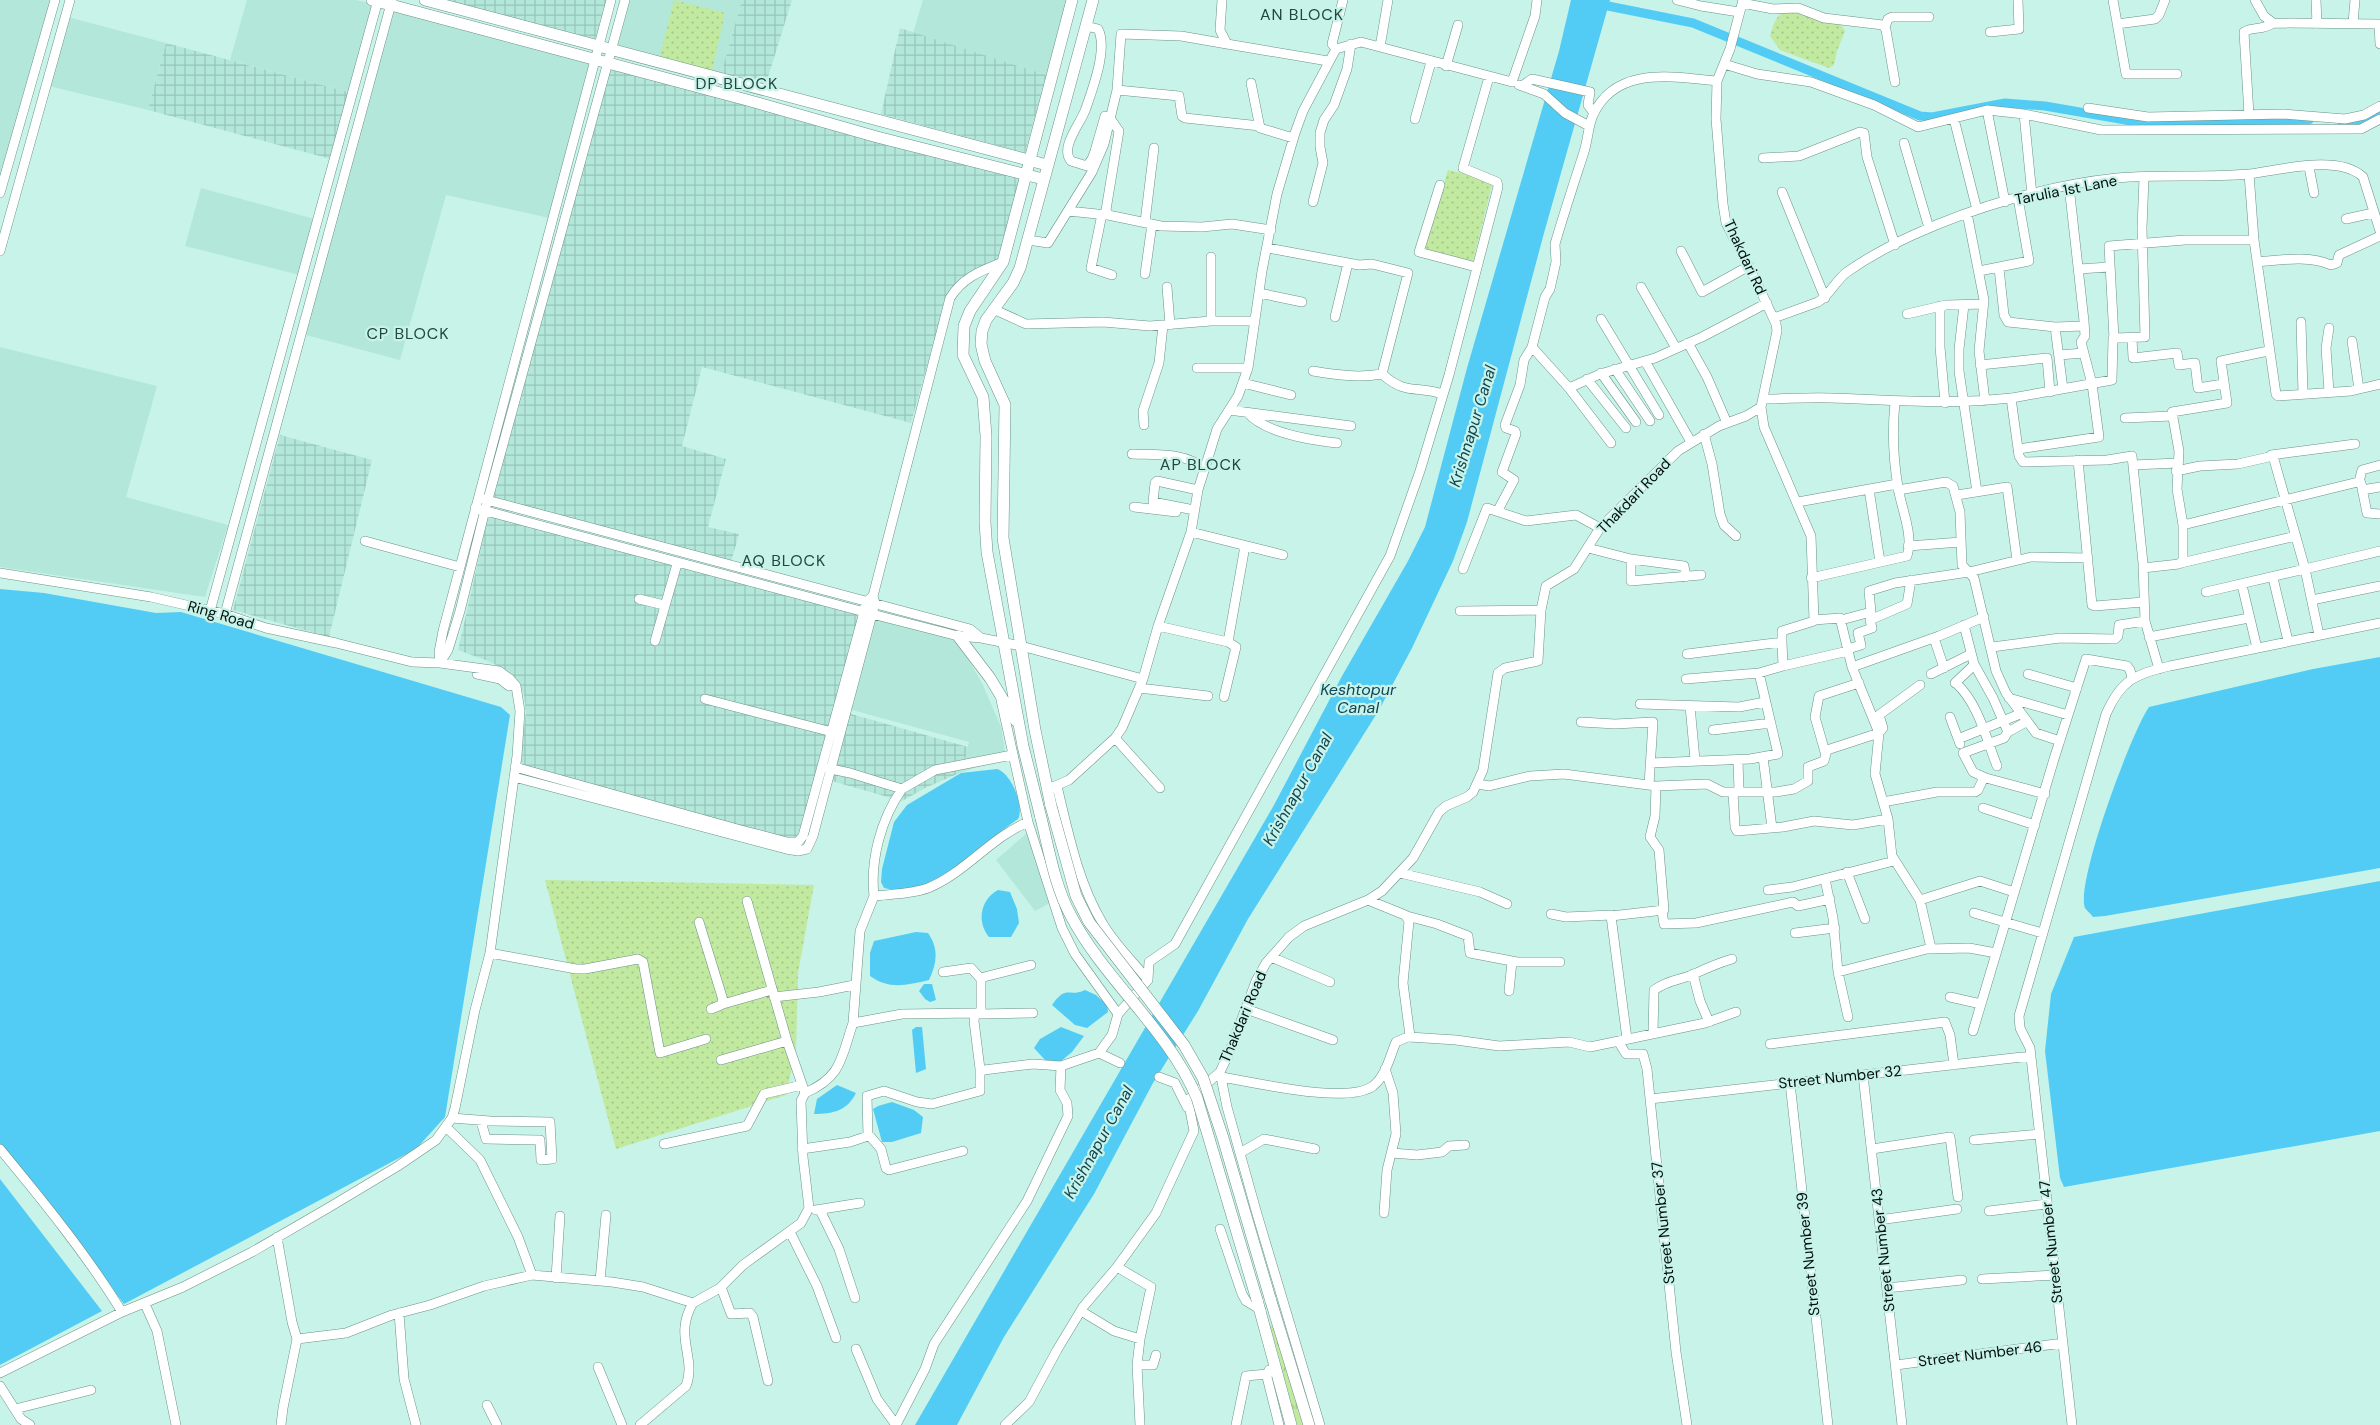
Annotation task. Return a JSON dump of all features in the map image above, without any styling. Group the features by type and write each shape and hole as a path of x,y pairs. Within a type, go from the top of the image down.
{"main road":[{"path":"376,0 877,137 1044,179"},
{"path":"424,0 1047,165"},
{"path":"1072,0 1003,262 967,317 962,345 968,368 983,396 986,436 985,537 1019,727 1056,875 1069,914 1092,949 1175,1056 1197,1098 1259,1305 1292,1425"},
{"path":"1093,0 1017,276 984,324 981,344 985,361 1005,405 1002,523 1005,554 1035,730 1052,788 1051,806 1074,889 1089,922 1184,1045 1203,1078 1224,1138 1309,1425"},
{"path":"958,636 1019,727"}],"street":[{"path":"0,193 54,0"},
{"path":"0,252 70,0"},
{"path":"210,611 238,515 376,0"},
{"path":"440,663 439,652 443,631 611,0"},
{"path":"440,663 448,650 460,611 485,510 576,174 626,0"},
{"path":"1222,0 1220,30 1227,44"},
{"path":"1336,49 1332,44 1343,0"},
{"path":"1380,47 1388,0"},
{"path":"1512,82 1535,16 1536,0"},
{"path":"1678,0 1739,12"},
{"path":"1990,32 2019,29 2018,0"},
{"path":"2113,0 2126,74 2178,74"},
{"path":"2117,24 2156,18 2165,0"},
{"path":"2255,0 2264,16 2273,23 2379,24 2380,44"},
{"path":"2316,0 2316,24"},
{"path":"2353,23 2355,0"},
{"path":"1742,1 1773,9 1798,4 1824,18 1878,24 1885,27"},
{"name":"Thakdari Rd","path":"1742,1 1730,48 1717,82 1716,119 1726,224 1767,303 1774,318 1777,331 1762,403"},
{"path":"225,614 392,3"},
{"path":"1895,82 1885,27 1888,20 1892,17 1929,17"},
{"path":"2249,115 2244,32 2266,28 2273,23"},
{"path":"1446,66 1458,25"},
{"path":"1086,26 1098,29 1101,36 1101,52 1086,110 1069,144 1069,159 1075,163 1087,166 1092,160 1114,91"},
{"path":"1028,240 1048,243 1092,172 1104,144 1110,118 1122,33 1181,36 1328,61"},
{"path":"1148,980 1115,941 1098,914 1085,885 1052,788 1069,780 1115,738 1122,728 1141,684 1158,626 1190,532 1198,490 1217,429 1238,396 1248,368 1277,194 1302,111 1336,49 1361,42 1512,82 1544,94 1565,113 1589,126"},
{"path":"1313,202 1324,163 1320,147 1320,133 1324,120 1334,105 1347,69 1351,44"},
{"path":"1416,119 1431,62"},
{"path":"1724,64 1762,75 1811,82 1874,105 1918,127 1987,110 2024,114 2101,130 2361,129 2380,119"},
{"path":"1498,510 1514,480 1502,472 1516,434 1506,428 1505,425 1520,385 1524,360 1532,347 1556,262 1556,244 1567,199 1586,146 1589,126 1594,113 1610,92 1627,82 1642,77 1667,76 1717,82"},
{"path":"980,1069 1033,1064 1061,1066 1099,1054 1112,1035 1118,1014 1148,980 1150,962 1175,944 1303,709 1386,565 1420,471 1498,184 1465,170 1463,166 1489,77"},
{"path":"1522,86 1532,79 1590,92 1588,103 1594,113"},
{"path":"1251,82 1260,126"},
{"path":"1114,91 1179,96 1182,116 1185,118 1260,126 1262,129 1293,138"},
{"path":"2088,108 2148,117 2304,114 2345,119 2364,115 2380,106"},
{"path":"1987,110 2005,202"},
{"path":"2024,114 2032,195"},
{"path":"1110,118 1120,131 1106,210 1091,268 1112,275"},
{"path":"1954,119 1977,210"},
{"path":"1763,158 1799,156 1838,139 1860,132 1864,133 1867,157 1895,245"},
{"path":"1904,143 1930,228"},
{"path":"1145,274 1154,148"},
{"path":"2309,166 2314,193"},
{"name":"Tarulia 1st Lane","path":"1774,318 1825,298 1846,273 1895,245 1967,212 2069,186 2117,178 2249,174 2309,166 2346,166 2363,177 2379,227"},
{"path":"565,172 576,174"},
{"path":"2249,174 2256,262 2276,395 2359,389 2380,384"},
{"path":"2114,338 2132,338 2145,335 2144,178"},
{"path":"1440,185 1419,252 1476,267"},
{"path":"2018,449 2099,437 2092,384 2081,342 2085,336 2069,186"},
{"path":"1782,192 1825,298"},
{"path":"1979,271 2028,261 2018,198"},
{"path":"1068,211 1105,214 1148,223 1202,227 1232,224 1271,230"},
{"path":"1967,212 1983,292 1984,304 1979,351 1985,401"},
{"path":"2346,218 2374,213"},
{"path":"2256,262 2290,259 2323,260 2331,265 2338,263 2339,255 2380,236"},
{"path":"1688,343 1707,377 1723,424 1746,416 1762,403 1829,398 1895,402 1965,403 2050,392 2112,380 2114,338 2109,246 2185,240 2254,240"},
{"path":"1268,248 1359,265 1372,264 1409,274 1382,374"},
{"path":"1681,251 1702,292 1749,266"},
{"path":"1210,321 1211,257"},
{"path":"0,1373 122,1312 145,1304 277,1237 398,1166 436,1140 452,1118 475,1010 490,953 514,772 798,852 809,846 835,733 872,600 950,298 962,282 973,274 1003,262"},
{"path":"1335,317 1348,263"},
{"path":"2079,269 2109,267"},
{"path":"1999,268 2001,290 2008,322 2055,327 2084,326"},
{"path":"1144,425 1143,411 1159,363 1166,325 1167,287"},
{"path":"1641,287 1676,348"},
{"path":"1983,292 2001,290"},
{"path":"1259,293 1302,302"},
{"path":"1568,388 1601,373 1645,361 1688,343 1767,303"},
{"path":"1907,314 1940,306 1984,304"},
{"path":"1964,305 1959,360 1978,492"},
{"path":"1940,306 1940,351 1945,403"},
{"path":"993,309 1026,324 1104,322 1150,326 1210,321 1255,321"},
{"path":"528,314 537,318"},
{"path":"1601,319 1659,415"},
{"path":"2301,322 2303,394"},
{"path":"2055,327 2063,389"},
{"path":"2329,328 2326,348 2329,392"},
{"path":"2132,338 2133,358 2177,353 2179,365 2195,363 2198,388 2224,384"},
{"path":"2352,341 2359,389"},
{"path":"1532,347 1568,388 1611,443"},
{"path":"2182,563 2182,525 2177,500 2178,443 2172,416 2174,410 2226,403 2221,361 2268,351"},
{"path":"2059,355 2084,353"},
{"path":"1980,365 2047,358 2050,392"},
{"path":"1645,361 1691,442"},
{"path":"1197,368 1248,368"},
{"path":"1615,369 1650,422"},
{"path":"1313,371 1342,376 1382,374 1397,386 1405,389 1426,389 1442,394"},
{"path":"1601,373 1636,422"},
{"path":"1587,379 1626,428"},
{"path":"1243,383 1291,395"},
{"path":"2012,398 2019,456 2024,462 2107,460 2133,457 2143,568 2145,622 2159,669"},
{"path":"1811,578 1907,556 1906,522 1898,487 1892,438 1895,402"},
{"path":"1762,403 1767,435 1798,502 1811,536 1814,621"},
{"path":"1229,410 1351,426"},
{"path":"1248,413 1259,424 1304,438 1337,443"},
{"path":"2125,418 2172,416"},
{"name":"Thakdari Road","path":"1005,1425 1029,1402 1057,1350 1081,1312 1117,1267 1156,1212 1193,1135 1194,1128 1188,1100 1220,1074 1256,981 1271,958 1289,937 1304,926 1368,900 1400,873 1413,858 1439,812 1446,806 1467,797 1478,784 1483,770 1494,714 1498,672 1505,668 1538,661 1540,610 1546,586 1572,572 1600,528 1660,467 1691,442 1723,424"},
{"path":"1704,434 1712,464 1720,514 1724,525 1736,536"},
{"path":"2133,465 2177,467 2232,465 2271,455 2356,444"},
{"path":"256,446 270,450"},
{"path":"1132,454 1177,456 1196,463 1205,470"},
{"path":"2271,455 2274,457 2305,569 2319,635"},
{"path":"2078,460 2093,606 2144,602"},
{"path":"2380,465 2362,470 2361,486 2367,512 2380,514"},
{"path":"1193,513 1153,502 1155,483 1157,481 1198,490"},
{"path":"1798,502 1868,489 1946,482 1951,484 1960,512 1962,565 1974,578 1998,676 2009,698 2026,722 2040,736 2060,741"},
{"path":"2182,525 2286,499 2361,486 2380,486"},
{"path":"1956,495 2008,488 2017,560"},
{"path":"1868,489 1880,562"},
{"path":"478,498 804,584 872,600 970,629 981,638"},
{"path":"1134,507 1193,513"},
{"path":"475,508 677,564 958,636 981,638 1021,646 1141,684 1208,696"},
{"path":"1463,569 1484,510 1489,508 1526,520 1576,515 1600,528"},
{"path":"238,515 252,517"},
{"path":"1190,532 1283,555"},
{"path":"2143,568 2182,563 2296,536"},
{"path":"364,541 460,567"},
{"path":"1908,546 1961,542"},
{"path":"1228,642 1245,546"},
{"path":"1588,548 1631,559 1685,566 1686,576"},
{"path":"2206,592 2273,578 2380,551"},
{"path":"1783,666 1782,631 1814,621 1838,617 1841,620 1872,611 1870,590 1911,580 1970,572 2030,557 2088,558"},
{"path":"705,570 708,558"},
{"path":"1631,559 1631,581 1701,575"},
{"path":"655,641 677,564"},
{"name":"Ring Road","path":"0,573 151,597 225,614 266,628 412,662 440,663 499,671 516,686 518,695 519,733 514,772"},
{"path":"2273,578 2288,641"},
{"path":"1686,680 1759,673 1861,645 1858,633 1872,628 1870,620 1907,604 1911,580"},
{"path":"801,596 804,584"},
{"path":"2242,585 2257,648"},
{"path":"2312,600 2380,586"},
{"path":"639,599 664,605"},
{"path":"1460,611 1540,610"},
{"path":"1852,667 1934,638 1984,616"},
{"path":"2149,637 2249,618"},
{"path":"1841,620 1852,667 1879,733 1875,774 1888,819 1894,861 1920,900 1932,944 1929,949"},
{"path":"1992,647 2060,638 2115,639 2118,636 2119,625 2145,622"},
{"path":"1973,1031 2060,741 2087,658 2127,666 2132,678 2159,669 2380,623"},
{"path":"1964,625 1974,665 2008,732"},
{"path":"1158,626 1228,642 1236,647 1224,697"},
{"path":"1934,638 1944,668"},
{"path":"1687,654 1782,642"},
{"path":"1931,674 1971,654"},
{"path":"1974,665 1956,683 1965,691 1997,766"},
{"path":"1650,763 1738,760 1778,754 1759,673"},
{"path":"2028,674 2077,688"},
{"name":"Street Number 47","path":"2072,1425 2031,1057 2028,1043 2020,1028 2019,1016 2106,714 2119,689 2132,678"},
{"path":"1478,784 1497,785 1530,776 1555,774 1653,785 1707,784 1723,792 1794,789 1808,781 1808,767 1824,761 1825,752 1815,717 1819,696 1859,683"},
{"path":"1825,752 1879,733 1883,728 1879,715 1920,685"},
{"path":"1000,696 1028,822 1062,928 1075,954 1118,1014"},
{"path":"2009,698 2068,715"},
{"path":"705,699 835,733"},
{"path":"1640,704 1739,707 1765,702"},
{"path":"1690,706 1695,760"},
{"path":"1958,739 2020,714"},
{"path":"1950,717 1962,749"},
{"path":"1581,722 1615,724 1652,722 1650,763 1655,816 1650,837 1659,850 1665,908 1662,911 1664,924 1684,924 1794,902 1798,906 1830,899"},
{"path":"2026,722 2008,732 2007,737 1963,752 1971,771 1984,777 2045,794"},
{"path":"1713,730 1771,723"},
{"path":"1115,738 1160,788"},
{"path":"664,1144 748,1126 760,1098 764,1094 817,1088 837,1070 853,1023 854,985 860,931 874,896 873,876 883,826 891,805 902,789 935,770 1012,755"},
{"path":"1763,757 1769,791 1772,828"},
{"path":"1738,760 1736,830 1772,828 1814,821 1852,825 1888,819"},
{"path":"826,768 850,773 902,789"},
{"path":"1883,802 1937,792 1975,792 1978,790 1984,777"},
{"path":"1983,808 2035,825"},
{"path":"874,896 923,889 944,880 999,838 1028,822"},
{"path":"1768,890 1825,879 1894,861"},
{"path":"1847,872 1865,919"},
{"path":"1400,873 1480,892 1507,904"},
{"path":"1825,879 1830,899 1838,972 1848,1017"},
{"path":"1920,900 1980,881 2014,892"},
{"path":"1368,900 1407,916 1433,922 1468,936 1470,954 1512,961 1560,962"},
{"path":"640,1425 686,1386 689,1368 684,1339 684,1325 686,1315 693,1303 721,1287 743,1265 801,1223 808,1212 802,1149 801,1110 803,1089 773,994 747,901"},
{"path":"1551,914 1564,917 1662,911"},
{"path":"1974,913 2042,933"},
{"path":"1612,915 1622,1040"},
{"path":"1407,916 1409,921 1403,983 1409,1037"},
{"path":"700,922 723,1004"},
{"path":"1795,933 1834,928"},
{"path":"1838,972 1929,949 1967,948 1996,953"},
{"path":"490,953 585,969 638,959 643,962 660,1053 706,1039"},
{"path":"1271,958 1330,982"},
{"path":"1653,1033 1653,991 1669,980 1693,974 1711,965 1732,959"},
{"path":"1509,990 1512,961"},
{"path":"981,979 1031,966"},
{"path":"943,972 971,968 981,979 978,1013 980,1091 932,1104 917,1102 884,1092 867,1096 868,1134 881,1149 886,1168 889,1170 963,1152"},
{"path":"1693,974 1700,1001 1709,1022"},
{"path":"711,1009 723,1004 773,994 819,992 854,985"},
{"path":"1950,997 1981,1004"},
{"path":"1246,1009 1333,1040"},
{"path":"853,1023 902,1014 1033,1012"},
{"path":"1320,1425 1240,1153 1220,1074 1322,1093 1342,1094 1361,1092 1373,1086 1385,1069 1396,1042 1409,1037 1449,1039 1499,1046 1569,1042 1590,1047 1709,1022 1736,1012"},
{"path":"1770,1044 1945,1022 1950,1035 1954,1065"},
{"name":"Street Number 37","path":"1622,1040 1624,1053 1640,1054 1645,1057 1675,1343 1687,1425"},
{"path":"721,1060 787,1041"},
{"path":"1099,1054 1120,1064"},
{"name":"Street Number 32","path":"1650,1099 2031,1057"},
{"path":"856,1349 877,1399 896,1425 925,1369 934,1344 1027,1201 1068,1116 1067,1103 1060,1090 1061,1066"},
{"path":"1384,1213 1386,1174 1396,1134 1393,1096 1385,1069"},
{"name":"Street Number 43","path":"1863,1075 1902,1425"},
{"path":"1159,1077 1175,1083 1191,1117"},
{"name":"Street Number 39","path":"1790,1083 1828,1425"},
{"path":"452,1118 550,1122 552,1159 541,1160 540,1140 486,1139 481,1120"},
{"path":"446,1128 473,1152 484,1168 518,1238 532,1275"},
{"path":"802,1149 850,1142 868,1136 868,1134"},
{"path":"1974,1140 2040,1134"},
{"path":"1872,1149 1950,1137 1958,1197"},
{"path":"1240,1153 1264,1139 1315,1149"},
{"path":"1392,1153 1417,1156 1442,1152 1449,1146 1464,1144"},
{"path":"0,1149 108,1289 122,1312"},
{"path":"808,1212 860,1203"},
{"path":"1989,1211 2047,1204"},
{"path":"1879,1220 1957,1209"},
{"path":"820,1210 839,1249 855,1298"},
{"path":"556,1278 560,1216"},
{"path":"600,1281 606,1216"},
{"path":"1220,1229 1242,1294 1246,1301 1259,1305"},
{"path":"790,1232 817,1286 836,1338"},
{"path":"277,1237 292,1322 297,1339 281,1425"},
{"path":"1117,1267 1152,1287 1140,1339 1138,1365 1140,1425"},
{"path":"297,1339 346,1333 399,1313 430,1305 484,1286 532,1275 643,1287 693,1303"},
{"path":"1982,1279 2056,1275"},
{"path":"1887,1288 1962,1280"},
{"path":"721,1287 730,1314 746,1312 750,1313 754,1318 768,1381"},
{"path":"145,1304 157,1331 176,1425"},
{"path":"1081,1312 1114,1331 1140,1339"},
{"path":"399,1313 404,1379 416,1425"},
{"name":"Street Number 46","path":"1896,1365 2063,1343"},
{"path":"1138,1365 1153,1366 1156,1355"},
{"path":"1275,1362 1267,1374 1279,1425"},
{"path":"598,1367 622,1425"},
{"path":"1236,1425 1246,1376 1267,1374"},
{"path":"0,1386 21,1419 30,1425"},
{"path":"15,1409 91,1390"},
{"path":"487,1405 497,1425"}],"shaded area":[{"path":"0,0 51,0 0,191"},
{"path":"247,0 356,0 373,4 348,92 230,60"},
{"path":"445,0 606,0 595,39"},
{"path":"630,0 742,0 720,77 617,47"},
{"path":"742,0 792,0 765,87 720,77"},
{"path":"923,0 1068,0 1046,75 913,33"},
{"path":"393,9 592,61 549,218 446,195 400,360 306,335"},
{"path":"68,17 166,43 148,110 49,86"},
{"path":"900,28 1046,75 1025,153 881,114"},
{"path":"166,43 348,92 331,159 148,110"},
{"path":"610,68 1021,176 1002,251 995,269 961,280 947,294 911,423 702,367 682,446 726,459 708,527 739,534 729,569 492,504 559,246"},
{"path":"201,188 315,219 300,275 185,246"},
{"path":"0,347 157,386 126,497 228,525 205,597 0,567"},
{"path":"280,435 372,460 329,637 233,610"},
{"path":"490,509 865,610 798,843 519,769 526,712 524,695 516,679 508,671 488,661 458,650"},
{"path":"870,613 953,632 983,685 1001,727 1006,758 962,772 969,742 845,708"},
{"path":"844,712 968,747 962,772 927,787 902,801 828,780"},
{"path":"1028,832 1050,903 1035,911 996,860"}],"green space":[{"path":"674,0 725,13 712,71 660,56"},
{"path":"1799,10 1841,24 1845,31 1834,65 1829,68 1780,50 1770,36 1778,16 1786,12"},
{"path":"1448,170 1470,175 1492,185 1471,269 1422,254"},
{"path":"545,880 814,885 798,973 796,1050 786,1095 616,1149"},
{"path":"1274,1324 1305,1425 1297,1425 1270,1325"}],"water":[{"name":"Keshtopur Canal","path":"1571,0 1610,0 1544,233 1467,522 1453,561 1412,648 1379,710 1248,919 1198,1011 1153,1083 1094,1194 1004,1337 957,1425 915,1425 1274,805 1342,676 1408,561 1425,527 1467,368 1559,51"},
{"path":"0,589 44,593 156,613 181,612 501,707 510,715 445,1117 416,1149 124,1304 0,1145"},
{"path":"2380,657 2380,868 2105,916 2093,917 2085,908 2084,893 2096,840 2130,745 2149,707 2313,669"},
{"path":"997,769 1012,783 1020,806 1018,819 956,868 939,878 921,886 903,890 884,888 881,882 882,869 894,822 907,805 961,773"},
{"path":"2380,881 2380,1131 2064,1187 2060,1178 2045,1051 2051,994 2074,937"},
{"path":"998,890 1010,892 1017,909 1019,923 1011,937 989,937 983,924 982,911 984,905 992,894"},
{"path":"916,932 928,933 934,945 936,956 929,980 906,985 891,985 870,976 870,953 874,941"},
{"path":"924,984 932,984 936,1000 930,1002 919,991"},
{"path":"1085,990 1096,995 1107,1005 1108,1012 1087,1028 1075,1025 1052,1005 1065,993"},
{"path":"916,1027 922,1027 926,1069 916,1073 912,1030"},
{"path":"1061,1027 1084,1036 1072,1052 1060,1062 1046,1061 1034,1048 1040,1039"},
{"path":"837,1085 856,1093 844,1108 833,1112 814,1114 817,1099"},
{"path":"892,1102 914,1110 923,1117 921,1133 892,1142 882,1142 873,1109"},
{"path":"0,1179 102,1311 0,1365"}],"waterway":[{"path":"1608,6 1693,23 1920,116 1932,117 2005,103 2045,106 2143,123 2309,120"},
{"path":"2342,122 2363,121 2380,113"}],"district":[{"name":"AN BLOCK","path":"1302,14"},
{"name":"DP BLOCK","path":"737,83"},
{"name":"CP BLOCK","path":"408,333"},
{"name":"AP BLOCK","path":"1201,464"},
{"name":"AQ BLOCK","path":"784,560"}],"water label":[{"name":"Krishnapur Canal","path":"1472,426"},
{"name":"Krishnapur Canal","path":"1297,789"},
{"name":"Krishnapur Canal","path":"1098,1142"}]}
